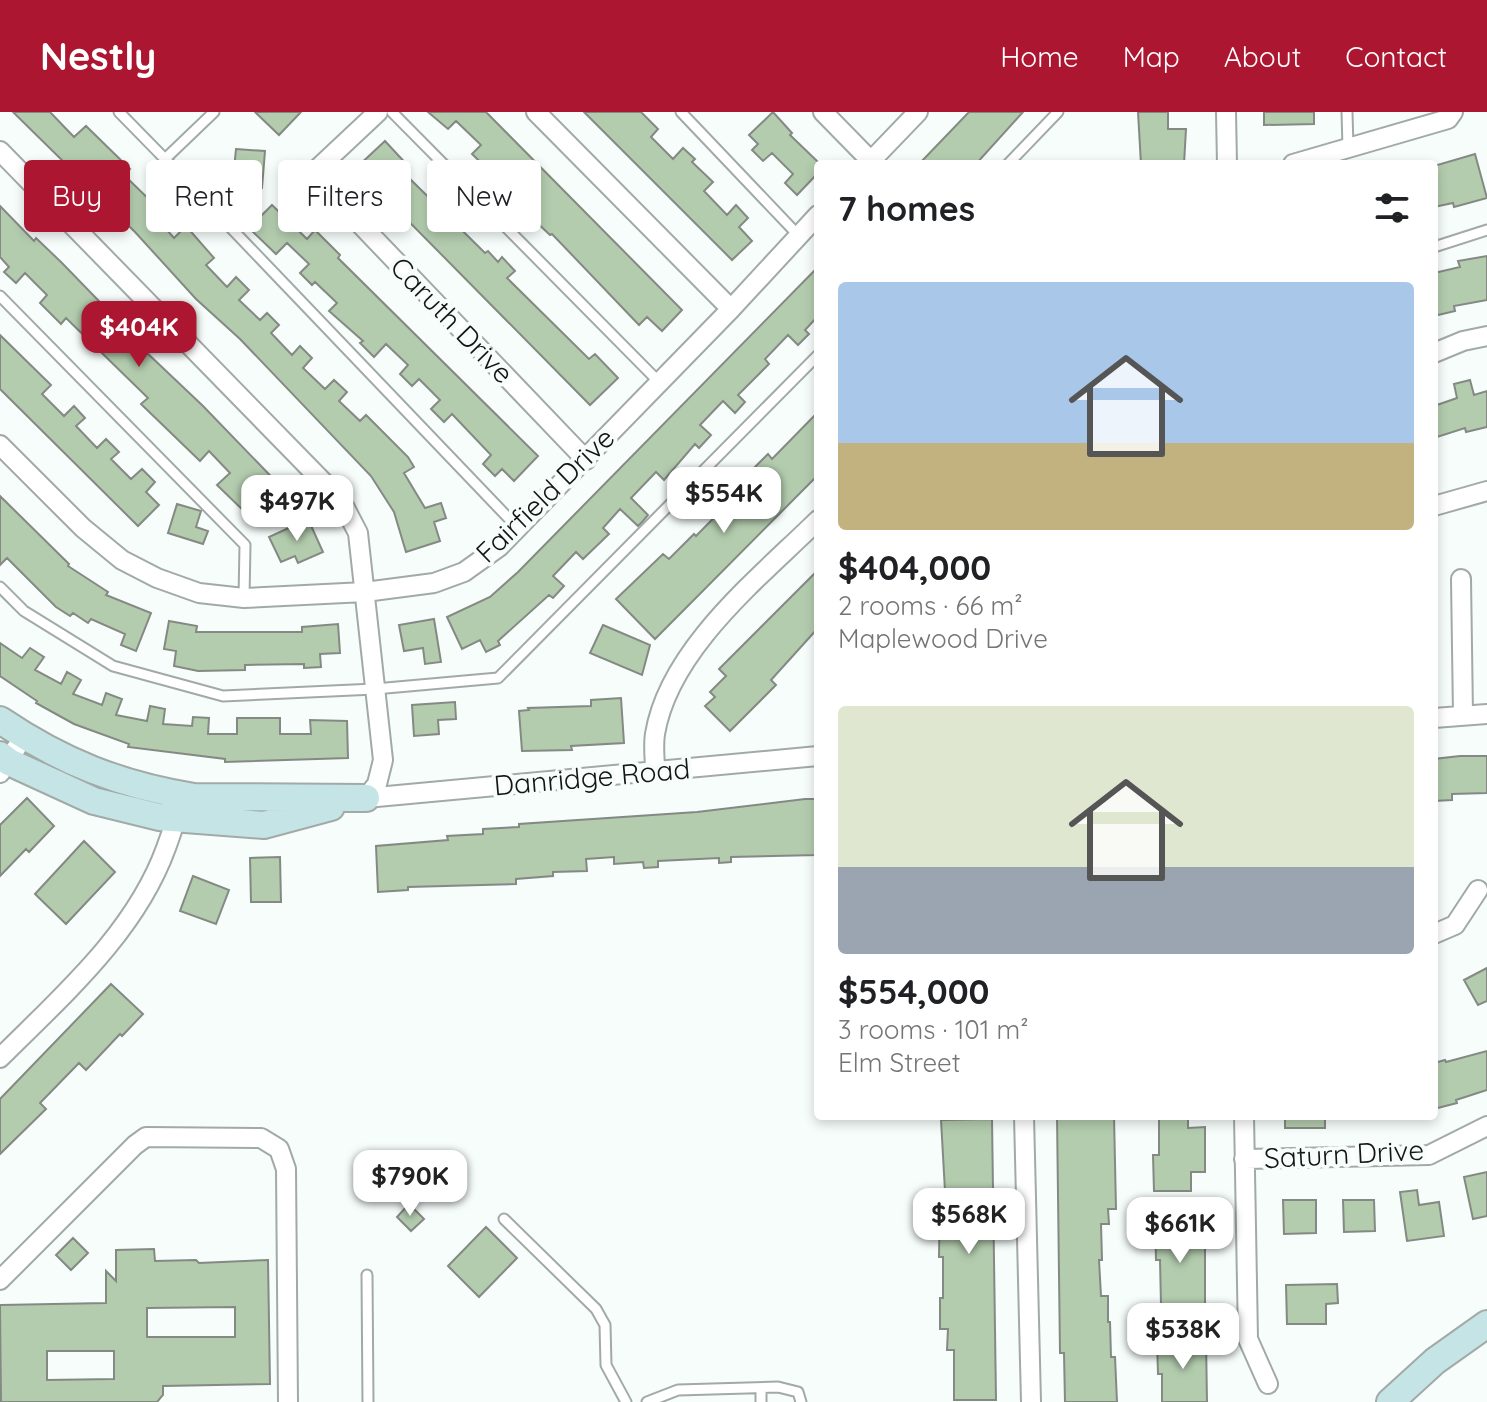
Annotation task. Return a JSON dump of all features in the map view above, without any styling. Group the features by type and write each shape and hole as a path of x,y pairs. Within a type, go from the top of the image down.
{"street":[{"name":"Caruth Drive","path":"378,112 314,172 318,180 586,460"},
{"path":"536,112 731,309"},
{"path":"823,112 867,160"},
{"path":"871,160 918,112"},
{"path":"1226,112 1227,160"},
{"path":"1307,160 1448,119 1453,112"},
{"path":"0,151 331,490 345,508 358,533 383,760 377,784 366,798"},
{"name":"Fairfield Drive","path":"0,445 83,528 122,560 157,578 199,593 244,598 365,592 434,583 464,572 499,547 660,383 814,219"},
{"path":"1438,351 1463,341 1487,336"},
{"path":"1438,505 1487,491"},
{"path":"655,771 655,735 666,698 704,633 814,524"},
{"path":"1461,579 1463,715"},
{"path":"1438,718 1487,714"},
{"name":"Danridge Road","path":"0,720 39,746 176,806"},
{"path":"3,763 24,736"},
{"name":"Danridge Road","path":"3,763 118,809 176,806 194,797 366,798 814,756"},
{"path":"0,1058 78,980 141,903 158,870 176,806"},
{"path":"1438,932 1455,925 1478,890"},
{"path":"1024,1120 1031,1402"},
{"path":"1244,1120 1248,1339 1268,1384"},
{"name":"Saturn Drive","path":"1244,1159 1429,1155 1487,1126"},
{"path":"0,1280 146,1137 261,1138 279,1149 286,1169 288,1402"},
{"path":"1390,1402 1410,1392 1487,1324"}],"lane":[{"path":"119,112 517,527"},
{"path":"165,159 214,112"},
{"path":"392,112 660,383"},
{"path":"681,112 798,235"},
{"path":"1012,160 1058,112"},
{"path":"1347,112 1348,148"},
{"path":"1438,246 1487,230"},
{"path":"0,296 245,545 244,598"},
{"path":"0,587 24,611 113,666 223,696 375,689 498,678 814,359"},
{"path":"504,1219 596,1309 605,1325 606,1365 626,1402"},
{"path":"367,1275 368,1402"},
{"path":"761,1388 761,1402"},
{"path":"647,1402 678,1390 761,1388 791,1389 798,1392 801,1402"},
{"path":"713,1389 714,1402"}],"building":[{"path":"13,112 50,112 74,137 86,126 121,160 62,160"},
{"path":"255,112 301,112 279,135"},
{"path":"428,112 486,112 534,160 478,160 472,154 481,145 456,121 448,129"},
{"path":"584,112 641,112 658,129 651,137 673,159 683,148 695,159 692,162 713,182 704,191 727,215 736,205 748,218 739,227 752,241 732,260"},
{"path":"773,112 792,133 790,135 816,160 814,177 797,195 785,183 793,174 772,153 763,161 752,150 758,144 749,135"},
{"path":"969,112 1023,112 980,160 923,160"},
{"path":"1138,112 1168,112 1168,129 1186,129 1184,160 1141,160"},
{"path":"1264,112 1314,112 1314,124 1264,125"},
{"path":"385,141 403,160 365,160"},
{"path":"236,149 265,151 262,188 262,160 235,160"},
{"path":"1475,154 1487,198 1454,207 1453,203 1438,206 1438,165"},
{"path":"541,168 682,310 662,331 647,317 639,325 541,226"},
{"path":"411,180 427,196 427,232 464,232 498,262 502,257 515,271 507,278 589,359 595,354 618,378 590,405 411,224"},
{"path":"130,181 146,196 146,232 169,232 174,238 180,232 191,232 214,258 206,265 227,287 236,277 249,290 239,300 260,320 267,313 279,325 271,333 292,355 300,346 312,358 303,368 325,389 334,380 347,392 339,401 360,421 366,415 408,457 414,467 404,473 425,508 441,503 446,518 434,522 440,541 406,552 394,512 371,476 240,339 196,299 130,227"},
{"path":"272,205 278,211 278,232 300,232 307,239 317,232 340,255 338,258 538,456 514,481 502,469 495,476 483,464 491,455 452,414 444,422 431,409 440,400 419,379 412,386 400,374 408,365 386,344 374,357 360,343 363,341 329,311 337,303 315,282 312,285 300,273 309,264 287,243 276,254 253,232 262,232 262,215"},
{"path":"0,206 24,232 34,241 36,238 62,263 128,331 126,333 203,406 289,495 269,515 259,505 249,516 217,485 230,473 209,451 200,461 141,404 148,398 66,318 61,324 40,303 47,295 25,273 16,283 4,272 9,267 0,257"},
{"path":"1487,256 1487,300 1454,306 1455,311 1438,315 1438,272 1460,267 1458,261"},
{"path":"814,271 814,320 805,330 809,334 798,345 788,335 765,359 769,364 738,395 745,402 735,413 723,401 700,425 711,435 699,448 695,444 664,480 656,472 631,498 648,515 643,521 638,526 620,509 603,528 609,534 583,559 576,552 553,576 564,586 553,598 549,595 498,641 500,645 486,652 480,640 462,649 447,617 490,597"},
{"path":"0,335 51,385 42,394 64,416 74,406 85,418 76,426 97,448 106,439 119,452 111,459 131,479 142,469 155,482 146,492 159,505 138,526 0,389"},
{"path":"1470,380 1474,395 1487,391 1487,427 1466,432 1465,428 1438,437 1438,405 1457,398 1454,384"},
{"path":"814,416 814,479 655,639 616,599 663,554 669,559 694,534 696,536 751,480 746,476 768,454 772,459"},
{"path":"0,496 68,566 108,592 106,595 151,613 136,651 121,645 125,634 91,619 88,623 73,613 70,616 56,607 7,558 0,565"},
{"path":"177,504 201,511 196,527 208,531 203,544 168,533"},
{"path":"308,519 323,552 298,563 295,556 281,562 269,537"},
{"path":"814,574 814,632 771,680 776,685 730,731 705,706 715,697 710,692 726,676 719,669"},
{"path":"434,619 441,662 425,664 423,648 404,651 399,625"},
{"path":"169,621 197,626 196,632 302,632 302,627 338,624 340,653 320,654 321,667 304,668 304,664 245,665 245,670 198,671 174,666 176,651 164,649"},
{"path":"603,625 650,645 642,675 590,653"},
{"path":"0,643 22,658 30,648 44,657 35,670 61,684 67,672 81,680 73,694 102,705 106,693 122,699 116,715 147,721 150,706 165,709 163,724 192,726 193,717 209,718 208,734 237,734 237,718 280,718 280,734 311,734 310,720 347,721 348,758 225,762 225,759 128,747 129,744 74,724 36,703 0,676"},
{"path":"621,698 624,743 571,746 572,750 522,751 519,711 591,706 591,700"},
{"path":"455,702 456,719 438,720 439,734 414,736 412,705"},
{"path":"1487,756 1487,793 1452,794 1452,800 1438,801 1438,759"},
{"path":"27,798 54,826 0,876 0,825"},
{"path":"814,799 814,855 731,857 731,862 719,863 719,858 658,861 658,867 644,868 643,862 614,864 614,857 586,859 587,871 553,872 553,876 516,879 516,884 408,887 408,890 378,892 376,846 448,840 447,836 483,834 483,829 519,827 519,824 697,812"},
{"path":"84,841 115,872 66,924 35,894"},
{"path":"280,857 281,902 251,902 250,858"},
{"path":"193,876 229,890 216,924 180,911"},
{"path":"1487,968 1487,1001 1478,1005 1464,980"},
{"path":"111,984 143,1014 86,1070 79,1063 40,1103 46,1109 0,1154 0,1099"},
{"path":"1487,1051 1487,1090 1438,1108 1438,1062"},
{"path":"941,1120 992,1120 996,1400 954,1400 954,1350 947,1350 948,1329 940,1329 943,1257 939,1257 940,1191 945,1191"},
{"path":"1057,1120 1114,1120 1116,1209 1108,1209 1109,1224 1101,1224 1102,1260 1099,1260 1101,1296 1108,1296 1117,1402 1065,1402 1064,1353 1060,1353"},
{"path":"1159,1120 1188,1120 1188,1128 1205,1127 1205,1172 1191,1172 1191,1191 1154,1191 1153,1155 1159,1155"},
{"path":"1285,1120 1325,1120 1325,1128 1285,1128"},
{"path":"1487,1172 1487,1216 1473,1219 1464,1177"},
{"path":"1417,1190 1419,1205 1439,1202 1444,1236 1407,1241 1400,1192"},
{"path":"1283,1200 1316,1200 1316,1233 1284,1234"},
{"path":"1343,1200 1374,1200 1375,1231 1344,1232"},
{"path":"409,1204 424,1219 411,1231 397,1217"},
{"path":"1155,1222 1190,1222 1190,1241 1205,1241 1205,1304 1161,1305"},
{"path":"486,1227 517,1258 479,1297 448,1266"},
{"path":"73,1238 88,1253 71,1270 56,1255"},
{"path":"154,1249 155,1261 268,1260 270,1384 163,1386 163,1395 157,1402 1,1402 0,1305 106,1303 106,1271 116,1281 116,1250","holes":["235,1307 235,1337 147,1337 147,1308","47,1351 114,1351 114,1379 47,1380"]},
{"path":"1337,1284 1338,1303 1326,1304 1326,1324 1287,1324 1286,1285"},
{"path":"1206,1340 1207,1402 1162,1402 1157,1341"}]}
